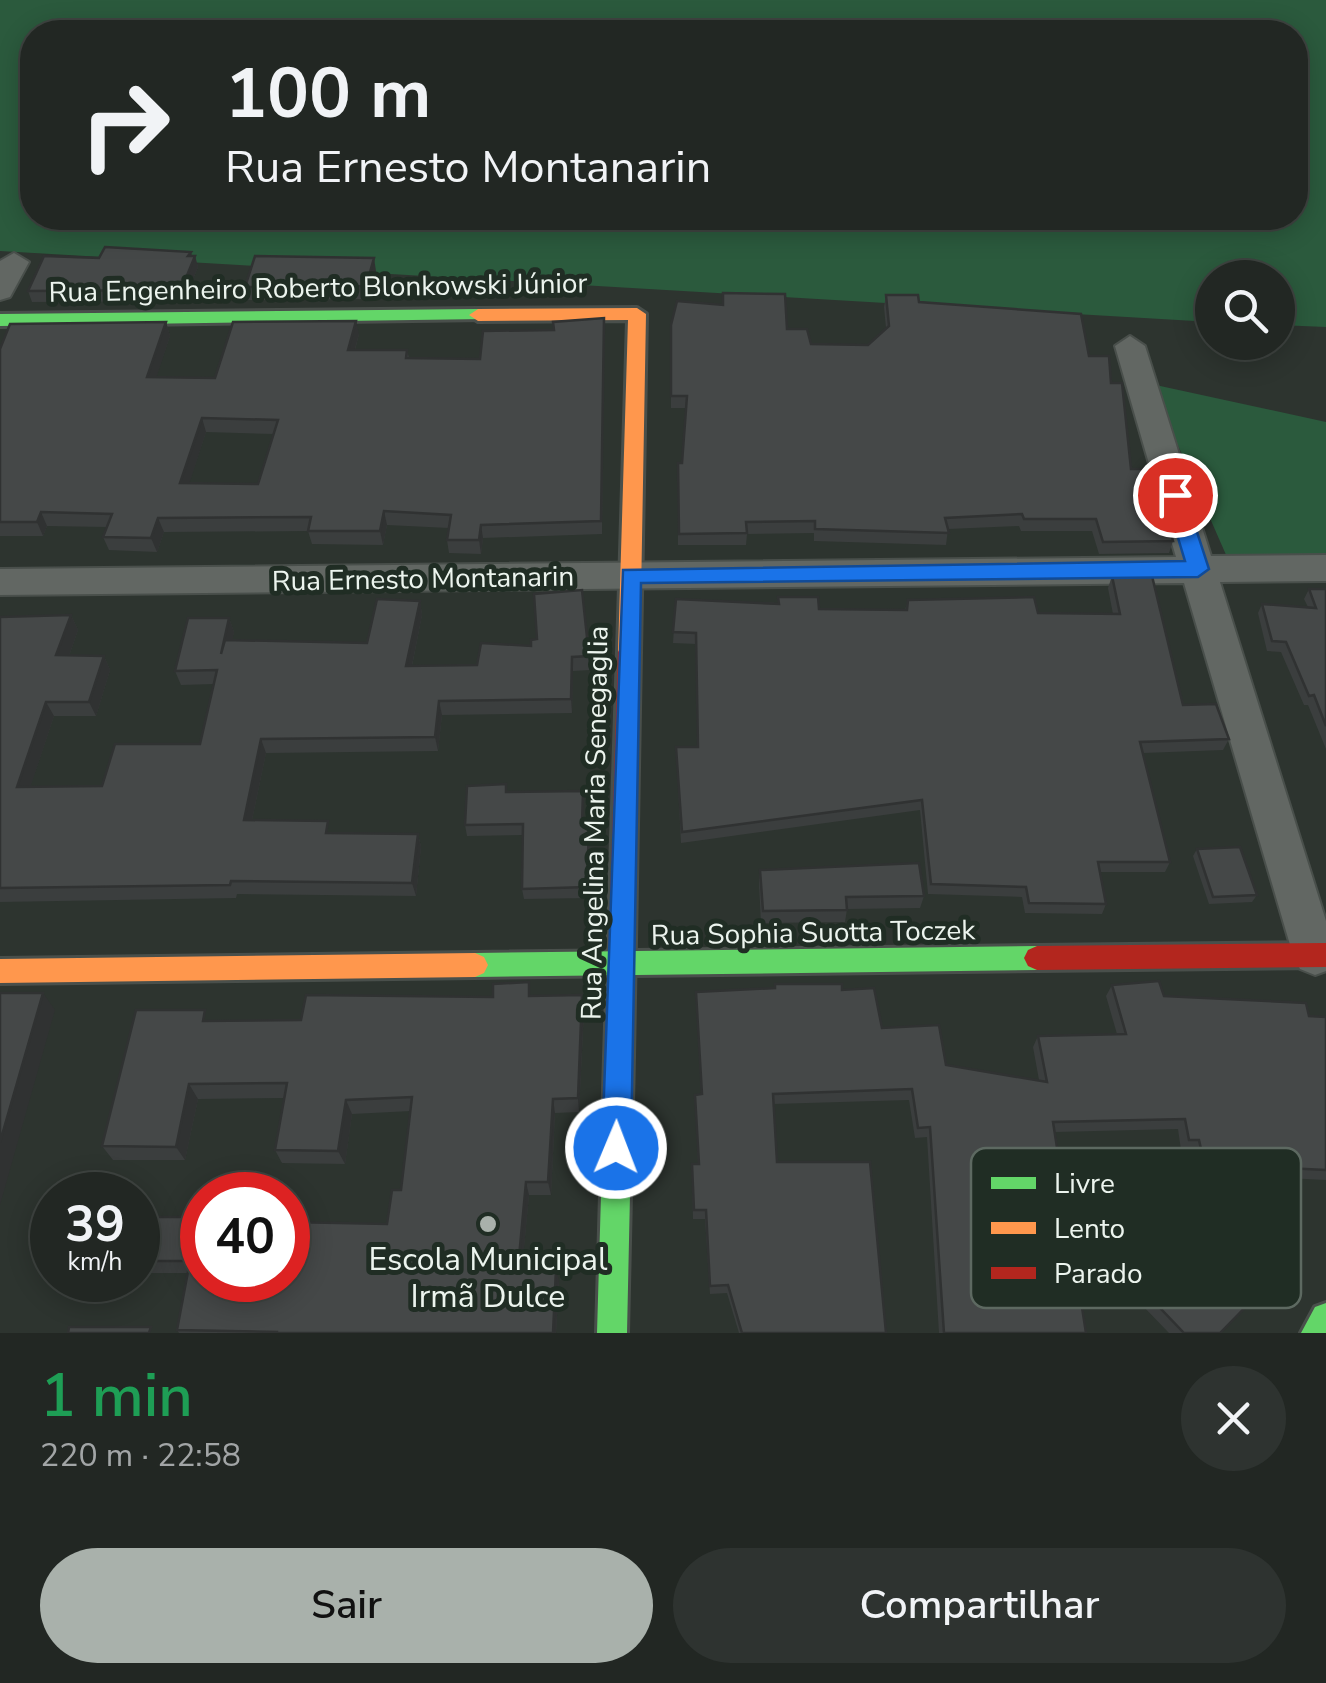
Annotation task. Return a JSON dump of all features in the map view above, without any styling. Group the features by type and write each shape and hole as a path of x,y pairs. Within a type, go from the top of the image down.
{"street":[{"path":"0,291 14,262"},
{"name":"Rua Engenheiro Roberto Blonkowski Júnior","path":"0,320 637,314"},
{"name":"Rua Angelina Maria Senegaglia","path":"612,1333 637,314"},
{"path":"1130,346 1321,955"},
{"name":"Rua Ernesto Montanarin","path":"0,582 1326,568"},
{"name":"Rua Sophia Suotta Toczek","path":"0,972 1321,955"},
{"path":"1316,1333 1326,1318"}],"green space":[{"path":"0,0 1326,0 1326,327 1295,326 1295,260 1195,260 1195,321 0,251"},
{"path":"1151,384 1326,422 1326,554 1227,557"}],"building":[{"path":"105,247 191,252 188,256 195,256 181,290 28,291 44,256 99,258"},
{"path":"255,256 374,258 366,286 245,287"},
{"path":"723,293 785,294 787,329 807,329 811,344 868,345 889,326 886,295 918,295 919,302 1081,314 1089,356 1109,356 1111,383 1122,383 1131,469 1154,469 1173,541 1103,542 1096,519 1024,519 1022,514 945,518 949,533 815,529 815,521 746,522 747,533 679,534 678,463 682,463 687,396 671,396 671,325 677,301 723,305"},
{"path":"604,318 601,521 481,525 479,540 447,540 451,515 384,511 380,531 308,531 311,517 158,518 151,538 103,537 112,514 41,512 37,522 0,522 0,349 10,324 166,322 147,377 215,378 233,322 356,321 348,350 407,350 406,358 480,359 483,331 554,330 553,322","holes":["202,418 278,420 258,484 180,483"]},
{"path":"1112,576 1152,576 1183,705 1216,704 1229,739 1140,742 1170,862 1098,862 1106,904 1029,903 1026,887 931,884 922,800 682,832 676,747 698,747 696,633 673,632 676,599 779,604 778,597 818,597 819,609 907,610 908,600 1034,597 1038,613 1120,614"},
{"path":"1309,589 1326,589 1326,726 1286,642 1272,641 1262,604 1316,608"},
{"path":"582,590 589,656 572,657 571,699 439,701 435,737 261,739 244,820 328,821 326,833 418,834 412,883 231,881 230,885 0,888 0,617 71,615 56,655 104,656 89,702 46,702 17,787 102,786 115,744 200,744 217,670 175,671 188,618 229,618 221,654 225,640 367,643 377,599 420,601 406,666 477,665 481,643 531,646 531,640 537,639 534,594"},
{"path":"506,784 506,792 583,791 582,824 589,824 587,887 522,889 523,824 465,825 467,786"},
{"path":"1240,847 1257,895 1213,897 1197,849"},
{"path":"919,863 924,896 846,897 847,910 763,911 760,870"},
{"path":"1159,981 1164,996 1306,1003 1309,1016 1326,1017 1326,1170 1301,1169 1301,1148 1201,1148 1199,1140 1189,1140 1185,1119 1053,1122 1057,1148 971,1148 971,1308 1082,1308 1086,1333 944,1333 930,1127 918,1128 912,1089 773,1094 777,1162 870,1162 886,1333 742,1333 728,1285 710,1286 706,1210 694,1210 692,1164 699,1164 695,1095 702,1094 696,992 775,988 775,984 842,984 842,990 874,988 882,1028 939,1025 946,1065 1047,1082 1038,1036 1126,1034 1112,985"},
{"path":"529,982 529,996 582,995 578,1098 553,1099 548,1182 526,1182 518,1268 556,1269 553,1333 177,1330 182,1302 310,1302 310,1222 387,1224 392,1190 401,1190 412,1097 346,1100 338,1151 275,1150 287,1083 189,1084 176,1147 102,1146 136,1010 205,1010 203,1021 301,1020 306,995 493,997 493,984"},
{"path":"0,993 43,993 0,1142"},
{"path":"160,1217 180,1217 180,1261 160,1261"},
{"path":"1160,1308 1244,1308 1220,1333 1184,1333"},
{"path":"69,1327 151,1327 149,1333 68,1333"}],"traffic: fast":[{"path":"0,320 478,315"},
{"path":"475,965 1037,958"},
{"path":"612,1333 619,1057"},
{"path":"1316,1333 1326,1318"}],"traffic: slow":[{"path":"478,315 637,314 629,652"},
{"path":"0,971 475,965"}],"traffic: jam":[{"path":"619,1057 629,652"},
{"path":"1037,958 1326,955"}],"place":[{"name":"Escola Municipal Irmã Dulce","path":"488,1224"}],"route":[{"path":"616,1148 630,575 1198,569 1175,495"}]}
